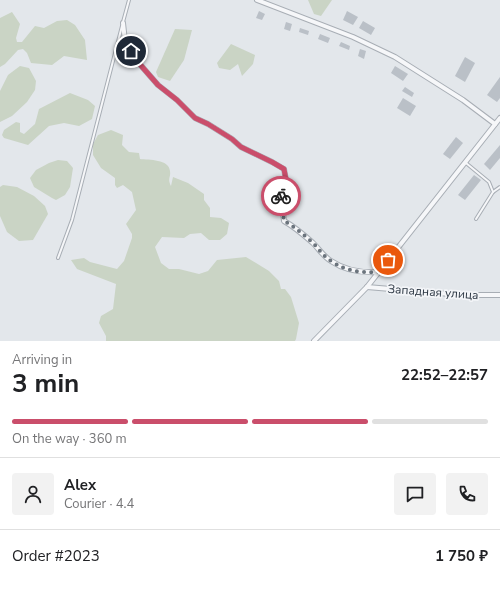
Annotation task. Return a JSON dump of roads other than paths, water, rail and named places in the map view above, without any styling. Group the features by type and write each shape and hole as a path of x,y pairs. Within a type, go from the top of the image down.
{"street":[{"path":"257,0 353,37 395,57 463,100 495,124"},
{"path":"123,23 125,41 137,61 158,85 177,100 195,118 232,139 241,147 284,169 286,180 281,196 284,221 297,229 314,244 329,261 344,268 362,273 378,272"},
{"path":"314,341 367,287 500,118"},
{"name":"Западная улица","path":"367,287 462,295 500,295"}],"lane":[{"path":"58,258 72,220 129,0"},
{"path":"495,124 500,128"},
{"path":"465,162 489,182 493,192"},
{"path":"476,218 493,192 500,187"}]}
